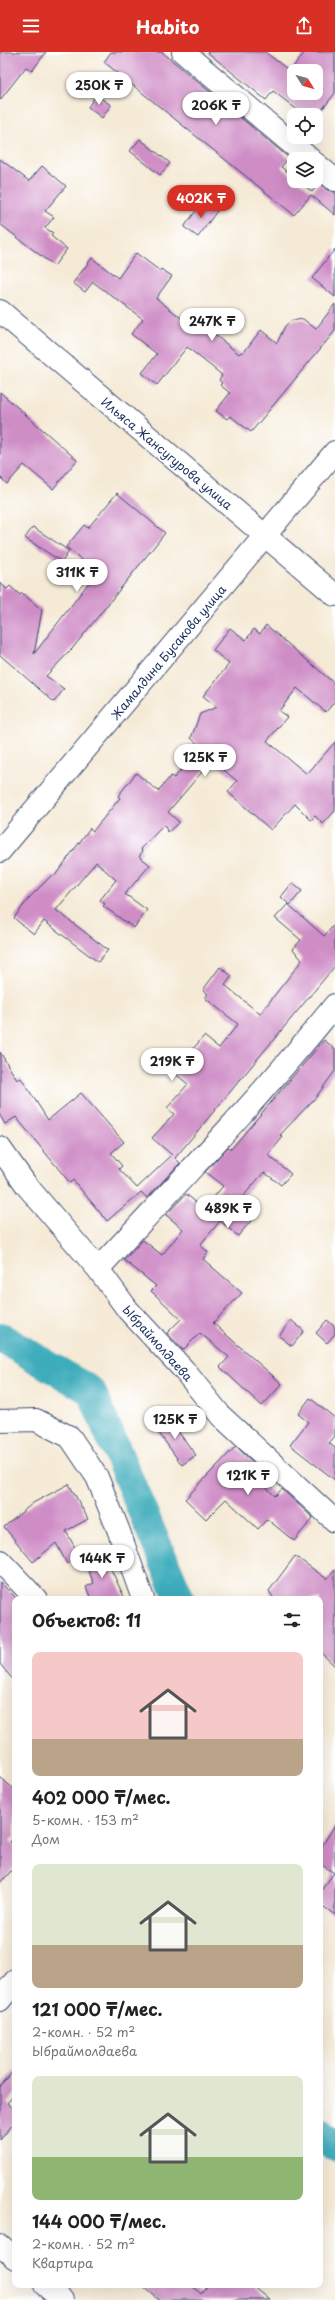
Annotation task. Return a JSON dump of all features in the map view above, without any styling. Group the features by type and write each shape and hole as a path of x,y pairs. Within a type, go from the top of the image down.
{"street":[{"path":"183,52 302,152"},
{"path":"323,170 335,180"},
{"name":"Ильяса Жансугурова улица","path":"0,311 335,595"},
{"name":"Жамалдина Бусакова улица","path":"0,851 335,452"},
{"path":"98,1269 186,1175 307,1040 335,1005"},
{"name":"Ыбраймолдаева","path":"0,1148 27,1186 98,1269 128,1310 183,1369 221,1416 335,1521"},
{"path":"0,1421 36,1420 70,1437 97,1477 118,1529 142,1596"},
{"path":"0,1562 33,1596"},
{"path":"0,2000 12,1985"},
{"path":"0,2245 12,2255"},
{"path":"48,2288 62,2300"}],"building":[{"path":"0,52 46,52 32,71 26,67 0,100"},
{"path":"111,52 162,52 287,156 287,160 281,167 287,172 287,188 307,188 312,192 315,188 323,188 323,186 327,190 335,192 335,215 311,195 294,215 104,62"},
{"path":"207,52 265,52 287,69 287,100 323,100 323,64 296,64 305,52 335,52 335,93 323,109 295,108 273,91 266,100"},
{"path":"96,95 111,105 102,118 88,107"},
{"path":"140,139 170,163 160,175 130,151"},
{"path":"0,159 29,181 42,166 66,186 45,211 54,217 45,228 53,233 51,236 67,249 54,266 0,224"},
{"path":"204,200 217,211 198,237 184,227"},
{"path":"335,249 335,297 312,278"},
{"path":"136,253 160,271 161,269 172,276 156,298 190,325 195,319 239,354 241,352 243,353 261,330 277,343 285,326 291,321 303,319 316,329 335,304 335,331 251,432 230,416 227,419 216,411 230,393 220,385 222,383 219,380 222,375 187,347 157,385 142,373 157,354 131,334 143,319 93,282 85,292 73,283 92,258 118,278"},
{"path":"0,392 77,460 53,489 24,465 7,484 0,477"},
{"path":"117,493 165,533 72,649 46,676 64,689 54,702 0,655 0,583 7,589 10,586 20,595 22,593 42,610 34,654 97,572 66,547 84,525 88,528"},
{"path":"33,527 69,551 62,562 25,538"},
{"path":"266,625 335,684 335,701 326,712 297,688 279,711 287,717 267,741 307,774 335,742 335,811 323,824 315,816 311,820 295,804 271,830 228,792 237,781 212,760 168,812 179,822 168,832 164,825 141,849 143,851 139,856 150,865 125,894 147,910 134,928 103,906 105,904 100,900 116,880 96,862 56,910 108,950 98,962 44,921 34,934 21,924 14,918 29,898 52,875 54,877 90,828 93,831 120,798 118,796 136,773 158,791 171,776 174,778 201,747 191,738 200,714 217,707 203,696 229,664 213,650 230,628 246,640 254,629 260,634"},
{"path":"292,883 302,891 290,905 281,897"},
{"path":"288,904 324,936 335,924 335,966 175,1158 180,1163 147,1198 141,1192 107,1221 73,1180 70,1183 16,1117 5,1124 0,1116 0,1052 17,1080 21,1078 48,1120 81,1093 124,1142 111,1153 122,1166 119,1169 137,1188 172,1155 152,1138 174,1114 167,1108 188,1084 173,1072 204,1036 219,1048 238,1024 205,998 208,994 203,990 220,967 232,976 225,985 260,1014 302,960 293,949 301,940 275,918"},
{"path":"324,1040 335,1049 335,1071 316,1097 280,1135 283,1137 268,1155 291,1174 281,1185 264,1172 240,1200 257,1214 238,1236 220,1221 200,1245 208,1252 203,1259 242,1293 213,1323 282,1384 262,1406 220,1367 229,1357 200,1333 183,1350 167,1333 181,1319 151,1291 156,1286 124,1260 143,1240 162,1255 183,1229 166,1215 186,1194 204,1209 223,1186 205,1172 228,1147 231,1149"},
{"path":"291,1320 304,1331 292,1346 279,1336"},
{"path":"327,1320 335,1327 335,1334 327,1343 316,1333"},
{"path":"310,1398 335,1418 335,1436 329,1443 335,1448 335,1480 290,1445 308,1422 298,1414"},
{"path":"168,1415 180,1425 176,1429 196,1455 182,1465 156,1429"},
{"path":"236,1446 257,1466 251,1473 275,1496 282,1489 313,1518 294,1541 267,1519 258,1529 226,1499 206,1519 185,1499"},
{"path":"69,1484 88,1519 66,1531 80,1557 67,1564 56,1543 33,1562 4,1527 33,1503"},
{"path":"102,1550 124,1596 90,1596 86,1587 94,1583 83,1559"},
{"path":"295,1556 327,1579 335,1570 335,1666 323,1655 323,1596 272,1596 269,1591"},
{"path":"0,1582 14,1596 12,1596 12,1678 0,1664"},
{"path":"0,1777 12,1787 12,1839 10,1842 12,1844 12,1870 0,1884"},
{"path":"335,1825 335,1915 323,1906 323,1888 334,1873 323,1866 323,1844"},
{"path":"12,2073 12,2097 7,2103 12,2107 12,2126 0,2140 0,2087"},
{"path":"145,2288 194,2288 201,2294 206,2288 256,2288 270,2300 159,2300"}],"waterway":[{"path":"0,1337 91,1391 179,1596"},
{"path":"323,2135 335,2147"}]}
